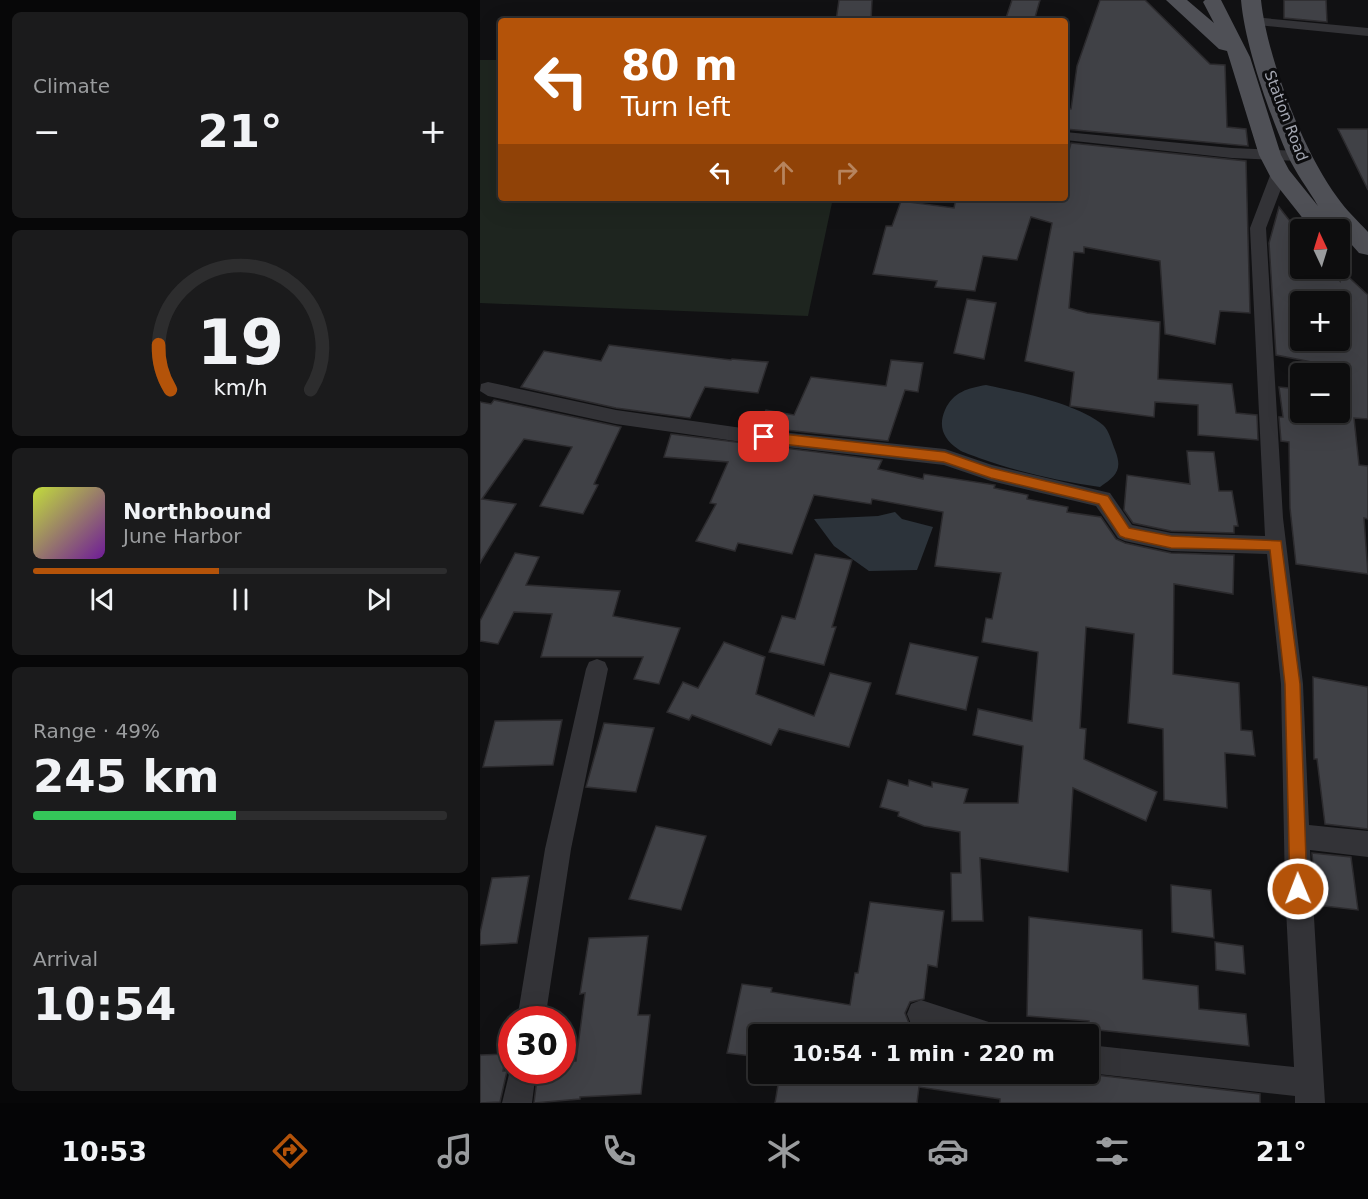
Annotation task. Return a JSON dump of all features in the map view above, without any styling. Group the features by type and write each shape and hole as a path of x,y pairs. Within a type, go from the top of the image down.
{"main road":[{"path":"1176,0 1240,57"},
{"path":"1211,1 1230,4 1245,0"},
{"name":"Station Road","path":"1211,1 1240,57 1275,164 1317,219"},
{"name":"Station Road","path":"1252,10 1267,69 1299,156 1329,204 1368,247"},
{"path":"1350,255 1368,271"}],"street":[{"path":"1252,10 1368,32"},
{"path":"1068,135 1275,164 1299,156"},
{"path":"1099,1061 1310,1093 1292,684 1276,545 1258,228 1275,164"},
{"path":"489,389 616,417 742,435 945,457 991,473 1103,499 1125,532 1171,542 1276,545"},
{"path":"533,1006 558,849 597,669"},
{"path":"1297,836 1368,844"},
{"path":"921,1014 953,1024"},
{"path":"517,1103 520,1084"}],"shaded area":[{"path":"480,60 498,60 498,201 832,201 808,316 480,303"},
{"path":"986,385 1031,395 1078,410 1092,417 1109,433 1118,463 1114,476 1100,487 1085,485 1009,468 958,449 943,432 942,421 945,410 957,395"},
{"path":"895,512 902,519 933,527 917,570 869,571 834,546 814,519 878,516"}],"building":[{"path":"839,0 872,0 871,18 836,18"},
{"path":"1012,0 1040,0 1035,18 1006,18"},
{"path":"1100,0 1145,0 1210,64 1225,65 1227,127 1246,129 1248,146 1068,129 1068,108 1071,109 1077,66"},
{"path":"1284,0 1326,0 1327,22 1284,18"},
{"path":"1338,129 1368,129 1368,190"},
{"path":"1071,143 1246,161 1250,313 1220,311 1215,344 1165,334 1160,261 1084,247 1084,253 1074,252 1069,308 1087,313 1160,322 1158,379 1232,384 1236,413 1257,415 1258,440 1198,435 1198,405 1155,402 1154,417 1070,406 1074,372 1025,361 1052,223 1031,217 1017,260 983,256 975,291 935,287 937,281 873,274 886,226 892,226 901,201 954,208 955,201 1068,201 1068,154"},
{"path":"1279,207 1290,221 1290,279 1338,279 1340,281 1340,279 1350,278 1368,295 1368,419 1354,418 1359,465 1368,466 1368,519 1364,518 1368,574 1296,564 1290,508 1289,442 1281,441 1279,417 1283,417 1279,387 1290,388 1290,423 1350,423 1350,363 1317,363 1276,355 1269,243"},
{"path":"967,299 996,303 984,359 954,353"},
{"path":"609,345 731,360 768,362 758,393 705,387 690,418 616,408 521,387 544,351 601,361"},
{"path":"891,360 923,363 918,392 905,390 888,441 758,427 766,410 794,415 811,377 886,386"},
{"path":"494,400 621,427 594,484 598,485 583,514 540,506 572,447 524,439 482,499 516,504 480,563 480,402 491,404"},
{"path":"671,434 882,460 878,469 923,479 924,474 995,485 994,488 1028,495 1027,499 1068,507 1067,512 1101,517 1116,539 1125,543 1171,553 1234,555 1233,594 1174,584 1173,674 1239,683 1241,730 1252,731 1255,756 1225,753 1227,808 1164,800 1163,729 1128,723 1134,634 1086,627 1080,728 1086,729 1084,759 1157,792 1146,821 1073,788 1068,872 980,858 983,921 952,921 951,873 961,873 960,832 924,826 898,816 899,812 880,807 888,780 908,786 909,780 932,787 932,782 968,789 964,803 1018,803 1023,746 973,735 978,709 1032,721 1038,652 982,642 986,618 992,619 1001,573 935,566 943,512 872,499 871,504 814,495 792,554 738,543 735,551 696,541 716,504 710,503 728,462 664,457"},
{"path":"1187,451 1214,452 1219,491 1232,491 1238,526 1234,526 1234,533 1171,531 1133,523 1124,510 1127,475 1190,484"},
{"path":"515,553 539,557 526,585 620,591 613,616 680,628 659,684 634,679 643,657 541,657 552,614 514,612 498,644 480,641 480,621"},
{"path":"815,554 852,560 832,627 836,627 824,665 769,652 782,616 795,619"},
{"path":"724,642 765,657 756,694 814,716 830,673 871,683 849,747 779,729 771,745 692,715 689,720 667,712 683,682 698,688"},
{"path":"910,643 978,657 966,710 896,694"},
{"path":"1313,677 1368,687 1368,829 1325,824 1317,759 1314,759"},
{"path":"562,720 553,765 483,767 495,721"},
{"path":"604,723 654,728 636,792 586,787"},
{"path":"656,826 706,836 681,910 629,899"},
{"path":"1312,853 1351,857 1358,910 1316,905"},
{"path":"529,876 517,943 480,945 480,933 492,878"},
{"path":"1171,885 1211,890 1214,938 1172,932"},
{"path":"870,902 944,911 937,967 928,965 924,999 910,1002 905,1013 909,1024 748,1024 748,1056 727,1053 742,984 772,988 771,992 850,1005 855,973 858,973"},
{"path":"1029,917 1142,930 1143,979 1198,986 1199,1009 1246,1014 1249,1046 1099,1030 1099,1024 1089,1024 1089,1021 1027,1016"},
{"path":"648,936 638,1015 650,1015 641,1094 580,1097 580,1099 534,1103 536,1084 576,1084 576,1061 585,993 580,994 589,938"},
{"path":"1215,942 1243,946 1245,974 1216,970"},
{"path":"498,1054 498,1084 504,1084 500,1102 480,1103 480,1055"},
{"path":"1099,1075 1260,1094 1260,1103 1000,1103 1000,1099 919,1087 917,1103 775,1103 778,1084 1099,1084"}],"route":[{"path":"764,437 945,457 991,473 1103,499 1125,532 1171,542 1276,545 1292,684 1298,889"}]}
